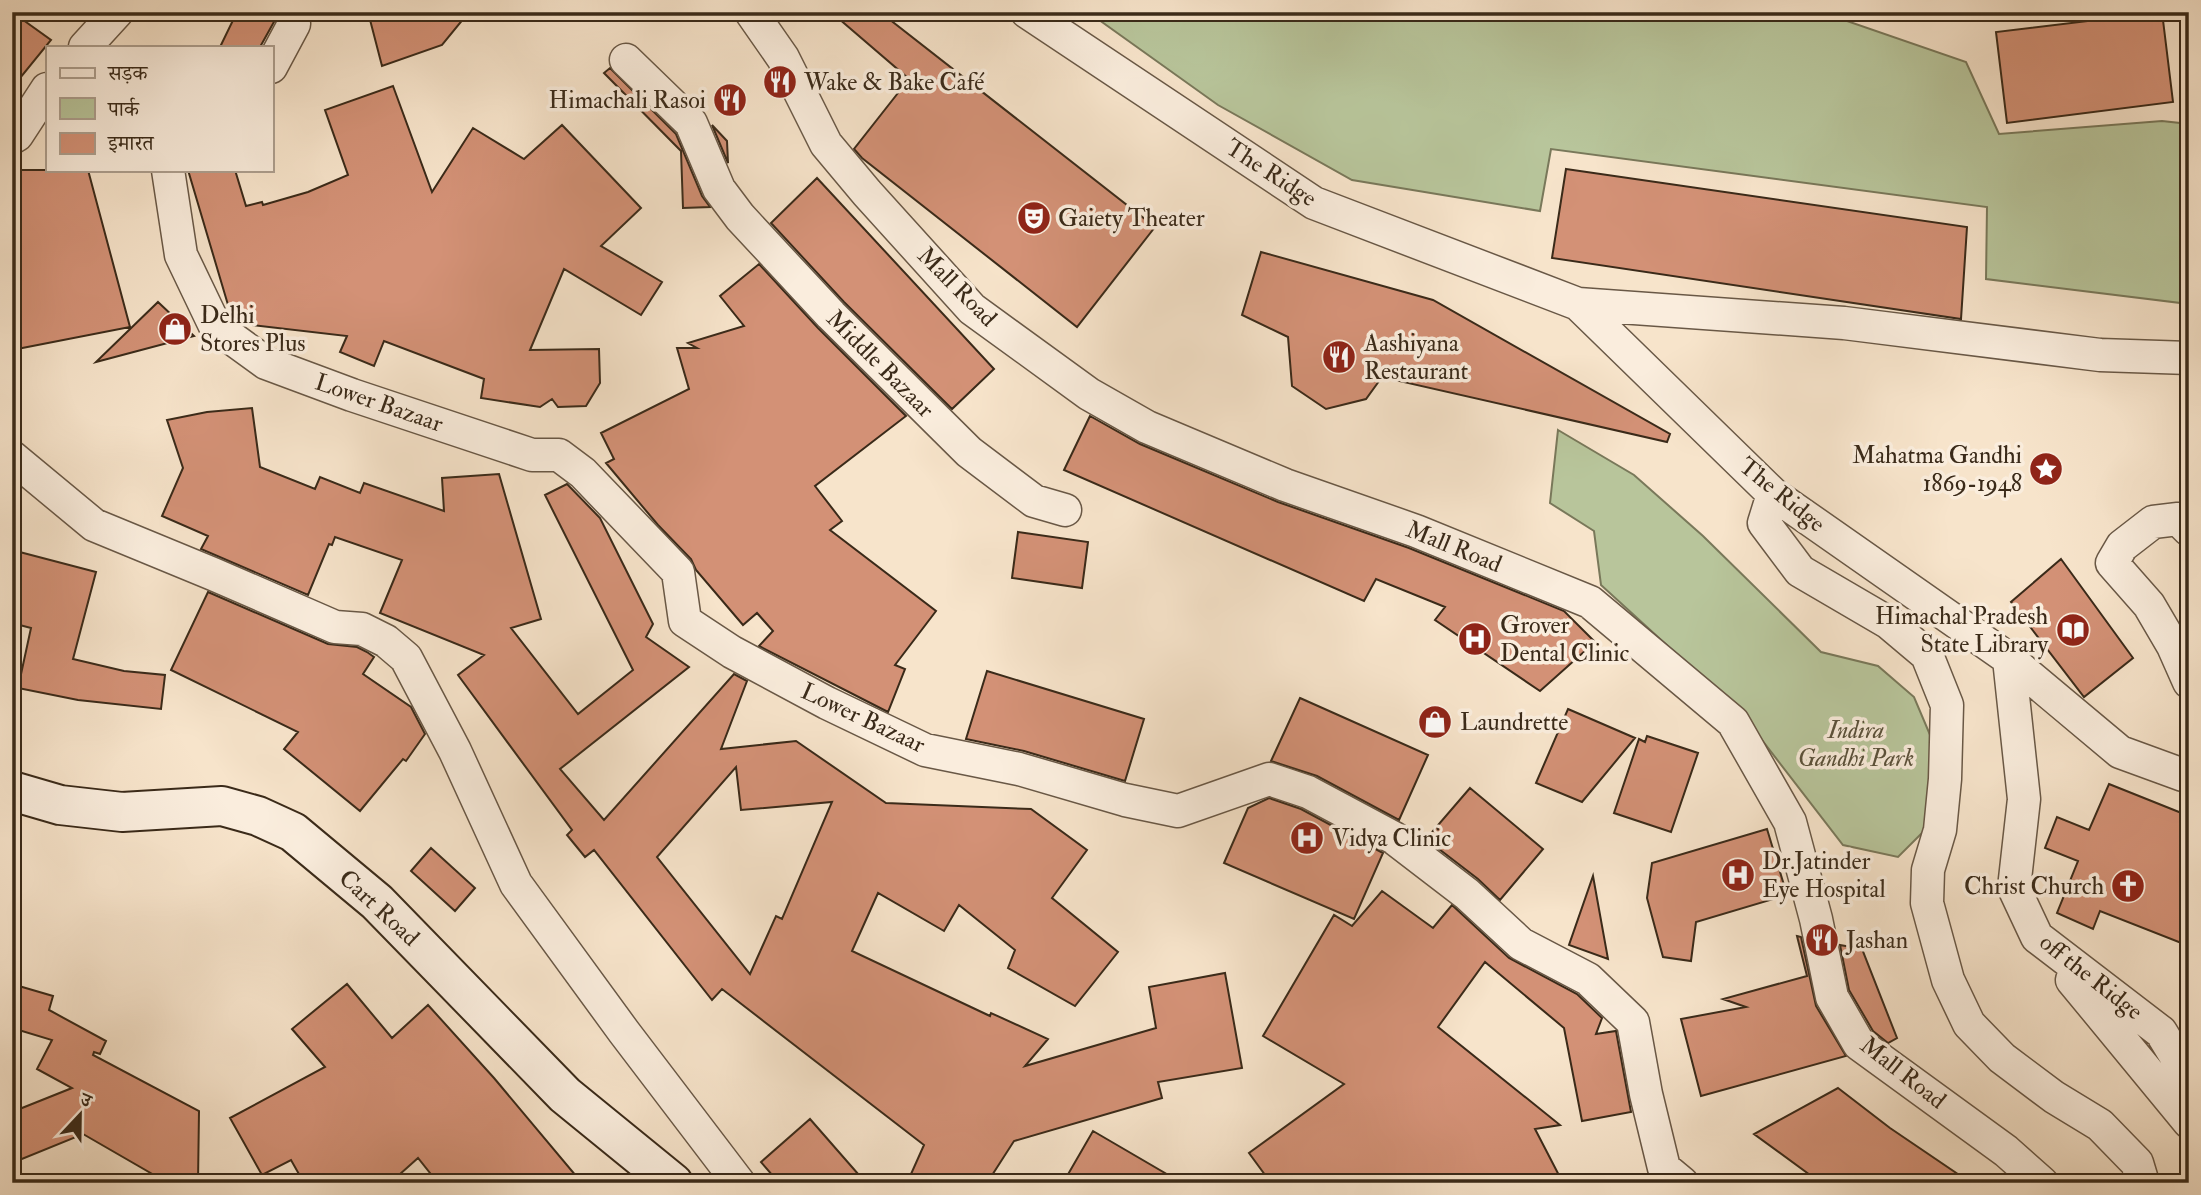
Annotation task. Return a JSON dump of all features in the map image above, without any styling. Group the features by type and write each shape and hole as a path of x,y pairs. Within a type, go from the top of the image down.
{"main road":[{"name":"Cart Road","path":"12,791 60,805 122,812 222,806 258,816 293,832 377,902 565,1095 673,1183"}],"street":[{"path":"86,46 117,12"},
{"path":"273,63 294,24 292,12"},
{"name":"Mall Road","path":"751,12 783,58 826,144 867,192 972,309 1089,394 1147,427 1285,485 1416,531 1590,602 1732,722 1790,822 1816,919 1832,997 1859,1044 2006,1151 2042,1183"},
{"name":"The Ridge","path":"1027,12 1314,203 1577,304 1844,323 2099,355 2189,358"},
{"name":"Middle Bazaar","path":"626,60 691,123 719,189 740,217 831,315 969,452 1034,502 1065,509"},
{"path":"12,138 17,135 46,91"},
{"name":"Lower Bazaar","path":"168,172 181,255 215,326 266,363 532,455 559,455 583,473 678,572 685,621 732,652 925,750 1020,769 1125,800 1178,811 1269,779 1308,792 1394,838 1467,894 1521,944 1588,979 1633,1022 1648,1107 1664,1168 1682,1183"},
{"name":"The Ridge","path":"1577,304 1773,494 2009,659 2120,752 2183,775 2189,772"},
{"path":"12,457 94,525 335,627 362,629 386,641 406,658 455,751 516,884 739,1183"},
{"path":"1773,494 1764,523 1800,571 1889,623 1927,655 1947,705 1945,779 1940,830 1928,870 1927,903 1948,981 1969,1024 2002,1058 2054,1097 2100,1125 2137,1163 2143,1183"},
{"path":"2189,530 2178,519 2153,522 2122,546 2112,563 2149,605 2173,646 2189,682"},
{"name":"off the Ridge","path":"2009,659 2024,799 2014,888 2036,937 2161,1032 2189,1078"},
{"path":"2036,937 2189,1122"}],"green space":[{"path":"1088,12 1821,12 1966,62 1999,134 2162,121 2189,124 2189,304 1986,279 1987,207 1551,149 1540,211 1352,180 1218,105"},
{"name":"Indira Gandhi Park","path":"1558,430 1634,475 1703,536 1821,652 1878,666 1914,697 1936,749 1928,827 1898,857 1843,845 1741,713 1601,585 1594,531 1550,503"}],"building":[{"path":"12,12 51,40 12,88"},
{"path":"237,12 274,12 275,20 261,46 220,46"},
{"path":"368,12 469,12 442,45 382,66"},
{"path":"831,12 880,12 1155,227 1077,327 854,149 909,79"},
{"path":"2162,12 2173,102 2007,123 1996,32"},
{"path":"610,68 676,134 702,196 710,207 683,208 681,151 604,73"},
{"path":"393,86 432,192 473,128 524,159 562,125 641,208 601,246 662,282 641,315 564,269 530,350 599,349 600,383 586,406 558,407 552,399 540,407 481,398 484,379 384,341 374,366 340,352 347,336 243,324 231,315 189,172 236,172 246,206 262,202 263,205 308,192 348,175 325,110"},
{"path":"712,125 727,141 728,163"},
{"path":"1566,169 1967,227 1961,319 1552,258"},
{"path":"12,170 89,172 130,327 12,350"},
{"path":"817,178 994,369 952,409 844,302 771,223"},
{"path":"1261,252 1433,300 1670,434 1667,442 1382,377 1366,399 1326,409 1292,386 1288,337 1242,315"},
{"path":"759,264 906,416 815,486 842,521 830,530 936,611 895,665 905,669 888,712 759,646 773,631 757,613 743,625 696,570 691,559 658,525 606,463 614,459 601,433 689,389 677,348 697,348 688,343 744,326 720,296"},
{"path":"158,302 194,336 96,362"},
{"path":"252,408 260,467 315,489 320,477 360,493 364,483 444,511 442,478 499,474 541,619 511,628 578,714 633,670 545,495 567,484 600,518 653,624 646,637 689,667 560,769 604,820 734,674 747,681 721,749 796,741 886,803 1031,809 1087,850 1052,898 1118,952 1075,1006 1008,968 1015,950 959,905 944,931 878,893 852,951 990,1016 991,1013 1048,1039 1025,1066 1156,1028 1149,987 1225,973 1242,1068 1158,1082 1162,1098 1014,1141 987,1183 907,1183 924,1145 722,989 712,1000 594,850 585,857 567,835 572,830 458,675 484,655 380,613 402,560 335,537 332,545 329,544 308,595 201,549 208,536 162,516 183,468 167,420 207,412","holes":["736,767 741,810 832,802 782,919 776,916 750,974 657,857"]},
{"path":"1090,416 1140,444 1278,502 1409,548 1564,611 1595,642 1540,691 1435,620 1445,607 1376,579 1364,601 1064,470"},
{"path":"1018,532 1088,542 1082,588 1012,578"},
{"path":"12,550 96,572 73,659 124,671 165,675 161,709 78,700 18,688 31,628 12,623"},
{"name":"Himachal Pradesh State Library","path":"2061,559 2133,658 2084,697 2011,602"},
{"path":"208,592 328,644 357,647 367,652 374,657 363,674 411,707 425,734 406,761 403,759 360,811 284,749 298,732 171,670"},
{"path":"987,671 1144,719 1125,781 1024,751 966,739"},
{"path":"1300,698 1428,755 1399,820 1317,776 1271,761"},
{"path":"1568,709 1635,738 1582,802 1536,783"},
{"path":"1647,736 1698,753 1671,832 1614,813 1639,739 1645,742"},
{"name":"Christ Church","path":"2109,784 2189,816 2189,946 2100,911 2093,929 2057,913 2078,861 2045,848 2057,817 2089,830"},
{"path":"1470,788 1543,849 1500,900 1478,879 1426,839"},
{"path":"1269,798 1301,809 1383,853 1354,919 1224,863 1248,808"},
{"path":"1767,829 1787,895 1696,922 1691,961 1663,957 1647,898 1652,863"},
{"path":"431,848 475,888 455,911 411,871"},
{"path":"1593,876 1608,959 1569,945"},
{"path":"1382,891 1433,928 1452,905 1509,958 1577,994 1602,1018 1596,1034 1616,1031 1631,1112 1582,1121 1564,1028 1485,962 1438,1027 1560,1125 1535,1129 1563,1183 1271,1183 1249,1153 1344,1084 1263,1036 1334,915 1352,926"},
{"path":"1797,936 1801,937 1816,1006 1846,1056 1701,1096 1681,1019 1746,1007 1723,999 1807,976"},
{"path":"1840,945 1862,949 1897,1038 1888,1043 1873,1031 1849,990"},
{"path":"12,984 53,996 49,1010 106,1041 100,1054 94,1052 93,1055 199,1111 198,1183 168,1183 83,1134 12,1163 12,1112 72,1088 37,1069 52,1040 12,1028"},
{"path":"347,984 392,1038 428,1005 494,1078 582,1183 438,1183 418,1158 390,1183 304,1183 291,1160 262,1175 230,1118 325,1067 292,1029"},
{"path":"1838,1088 1890,1128 1971,1183 1821,1183 1754,1134"},
{"path":"810,1119 866,1183 779,1183 761,1162"},
{"path":"1093,1131 1182,1183 1063,1183"}],"place":[{"name":"Wake & Bake Café","path":"780,82"},
{"name":"Himachali Rasoi","path":"730,100"},
{"name":"Gaiety Theater","path":"1034,218"},
{"name":"Delhi Stores Plus","path":"175,329"},
{"name":"Aashiyana Restaurant","path":"1339,357"},
{"name":"Mahatma Gandhi 1869-1948","path":"2046,469"},
{"name":"Himachal Pradesh State Library","path":"2073,630"},
{"name":"Grover Dental Clinic","path":"1475,639"},
{"name":"Laundrette","path":"1435,722"},
{"name":"Vidya Clinic","path":"1307,838"},
{"name":"Dr.Jatinder Eye Hospital","path":"1738,875"},
{"name":"Christ Church","path":"2128,886"},
{"name":"Jashan","path":"1822,940"}]}
